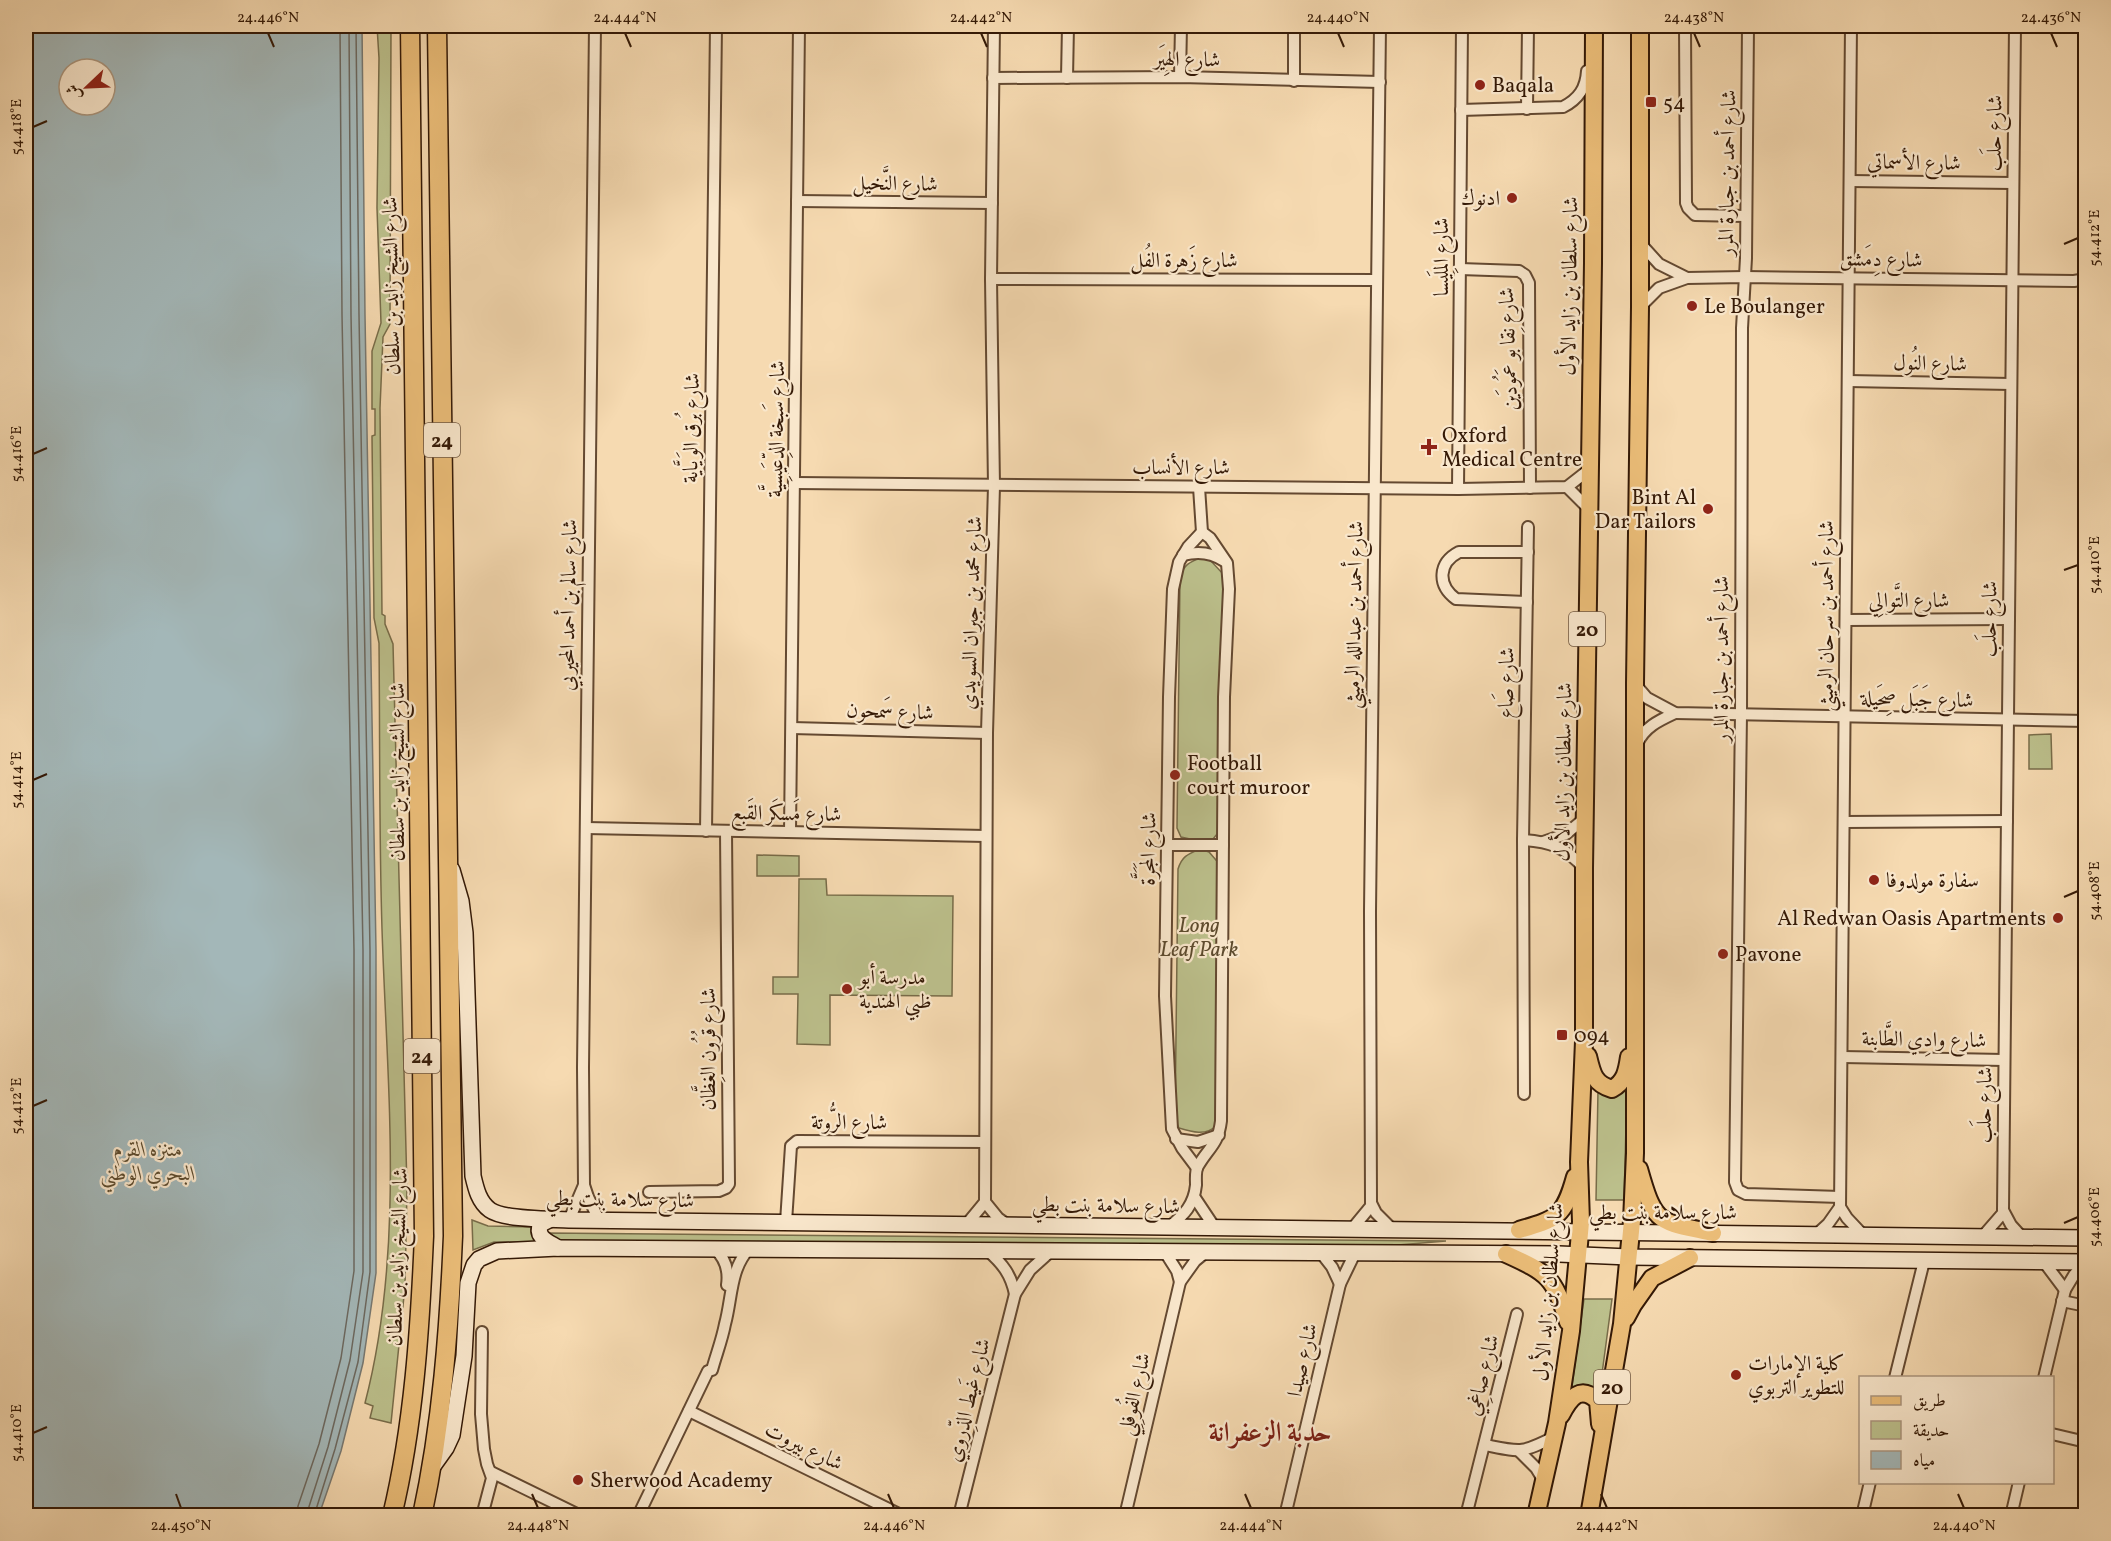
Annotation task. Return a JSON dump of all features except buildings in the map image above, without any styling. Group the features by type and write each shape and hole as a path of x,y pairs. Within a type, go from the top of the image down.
{"highway":[{"name":"شارع الشيخ زايد بن سلطان","path":"392,1515 406,1443 415,1374 424,1236 410,26"},
{"name":"24","path":"422,1515 444,1377 453,1236 437,26"}],"main road":[{"name":"شارع سلطان بن زايد الأول","path":"1536,1515 1545,1483 1571,1331 1580,1233 1579,1162 1584,1041 1584,868 1590,469 1592,26"},
{"path":"1628,26 1639,73"},
{"name":"20","path":"1589,1515 1622,1324 1629,1257 1635,1153 1635,684 1640,306 1640,26"},
{"name":"شارع سلامة بنت بطي","path":"447,854 461,901 465,933 473,1176 481,1201 494,1212 522,1218 569,1220 2085,1238"},
{"path":"1584,1041 1595,1077 1602,1086 1612,1089 1619,1085 1625,1077 1636,1017"},
{"path":"1635,1153 1648,1202 1655,1214 1669,1223 1713,1233"},
{"path":"1519,1230 1557,1217 1566,1205 1579,1162"},
{"path":"551,1219 541,1224 538,1232 540,1236 558,1248"},
{"name":"شارع سلامة بنت بطي","path":"431,1468 446,1448 452,1434 464,1356 468,1283 474,1265 479,1259 497,1251 558,1248 1506,1254 2085,1262"},
{"path":"1506,1254 1535,1267 1549,1278 1558,1292 1571,1331"},
{"path":"1622,1324 1652,1278 1690,1258"},
{"path":"1555,1430 1572,1397 1581,1393 1590,1394 1598,1401 1600,1455"}],"street":[{"name":"شارع سالم بن أحمد المحيربي","path":"595,26 584,1185 599,1220"},
{"name":"شارع بُرق الوَيَّاية","path":"706,831 717,26"},
{"name":"شارع سَبخة الدِّعَيسِيَّة","path":"789,832 799,26"},
{"name":"شارع محمد بن جبران السويدي","path":"985,1202 987,733 994,486 991,279 993,26"},
{"path":"1067,78 1068,26"},
{"path":"1180,78 1181,26"},
{"path":"1294,26 1294,81"},
{"name":"شارع أحمد بن عبدالله الرميثي","path":"1371,1206 1370,902 1380,26"},
{"name":"شارع المِلَيسا","path":"1458,489 1462,26"},
{"path":"1527,109 1528,26"},
{"path":"1461,110 1563,107 1583,91 1587,82 1592,26"},
{"path":"1685,26 1686,203 1695,215 1745,216"},
{"name":"شارع أحمد بن جبارة المرر","path":"1748,26 1745,277 1742,328 1741,714 1735,1182 1738,1190 1746,1194 1840,1202"},
{"name":"شارع أحمد بن سرحان الرميثي","path":"1840,1202 1851,26"},
{"name":"شارع حلَب","path":"2003,1212 2015,26"},
{"name":"شارع الهِيَر","path":"993,78 1180,78 1380,82"},
{"name":"شارع الأسماتي","path":"1850,181 2013,183"},
{"name":"شارع النَّخيل","path":"797,201 992,203"},
{"name":"شارع دِمَشق","path":"1640,243 1659,264 1687,278"},
{"name":"شارع نِقا بو عَمُودَين","path":"1460,269 1519,271 1525,275 1529,283 1530,488"},
{"name":"شارع دِمَشق","path":"1640,306 1659,288 1687,278 2080,280 2085,284"},
{"name":"شارع زَهرة الفُل","path":"991,279 1377,280"},
{"name":"شارع النُول","path":"1848,381 2011,384"},
{"path":"1589,509 1567,487 1590,469"},
{"name":"شارع الأنساب","path":"795,483 1374,489 1567,487"},
{"path":"1169,1227 1188,1209 1195,1198 1197,1168 1215,1144 1222,1112 1224,697 1228,589 1227,563 1210,538 1202,532 1199,487"},
{"name":"شارع صَاع","path":"1524,1094 1523,840 1528,527"},
{"name":"شارع المَجَرَّة","path":"1197,1168 1176,1139 1172,1129 1165,996 1173,589 1176,570 1183,555 1202,532"},
{"path":"1183,555 1196,552 1209,554 1227,563"},
{"path":"1527,602 1456,599 1444,587 1442,579 1446,562 1460,552 1528,552"},
{"name":"شارع التَّوالِي","path":"1846,620 2009,620"},
{"name":"شارع جَبَل صِحَيلة","path":"1635,684 1647,698 1675,713 2085,721"},
{"path":"1635,750 1640,736 1651,726 1675,713"},
{"name":"شارع سَمحون","path":"792,728 987,733"},
{"path":"1543,842 1566,834 1585,817"},
{"path":"1844,822 2007,821"},
{"name":"شارع مَسكَر القَبع","path":"586,828 986,836"},
{"name":"شارع قُرُون الغِظَّان","path":"649,1192 723,1191 729,1184 726,831"},
{"path":"1523,840 1543,842 1564,849 1574,856 1584,868"},
{"path":"1167,845 1223,845"},
{"name":"شارع وادِي الطَّابنة","path":"1843,1057 2004,1059"},
{"path":"1176,1139 1198,1142 1219,1134"},
{"name":"شارع الرُّوتة","path":"786,1222 791,1146 797,1141 985,1142"},
{"name":"شارع سالم بن أحمد المحيربي","path":"569,1220 584,1185"},
{"path":"1195,1198 1215,1228"},
{"path":"966,1225 985,1202 998,1218 1009,1225"},
{"path":"1817,1234 1828,1224 1840,1202"},
{"path":"1840,1202 1847,1218 1863,1235"},
{"path":"1352,1229 1371,1206 1393,1230"},
{"path":"1983,1236 2003,1212 2011,1226 2021,1236"},
{"path":"708,1371 705,1367 719,1322 728,1278 725,1262 716,1249"},
{"path":"638,1515 708,1371 712,1370 720,1346 738,1266 749,1249"},
{"path":"988,1251 1010,1275 1015,1294"},
{"name":"شارع غَيط الذِّروي","path":"959,1515 1015,1294 1029,1271 1051,1251"},
{"path":"1165,1252 1180,1282"},
{"name":"شارع الفُوفِلِي","path":"1125,1515 1180,1282 1195,1261 1206,1252"},
{"path":"1321,1253 1332,1267 1340,1284"},
{"name":"شارع صيدا","path":"1285,1515 1340,1284 1355,1253"},
{"path":"1896,1376 1924,1261"},
{"path":"2044,1262 2064,1295 2085,1306"},
{"path":"2044,1376 2064,1295 2074,1275 2085,1262"},
{"name":"شارع صاغِي","path":"1466,1515 1517,1314"},
{"path":"482,1332 482,1414 485,1457 492,1484 482,1515"},
{"name":"شارع بيروت","path":"689,1411 903,1515"},
{"path":"1519,1451 1530,1449 1555,1430"},
{"path":"2054,1434 2085,1442"},
{"name":"شارع صاغِي","path":"1485,1445 1519,1451"},
{"path":"1519,1451 1536,1468 1545,1483"},
{"path":"490,1472 581,1515"},
{"path":"1862,1515 1870,1484"},
{"path":"2011,1515 2019,1484"}],"green space":[{"path":"377,26 391,26 390,324 383,337 380,408 382,614 385,616 385,624 393,644 407,1189 405,1286 391,1423 370,1418 373,1406 365,1403 377,1345 385,1286 390,1167 381,893 379,643 374,618 372,436 375,435 375,409 372,409 372,351 381,323 377,208 379,58"},
{"path":"1202,557 1211,561 1224,575 1222,828 1213,839 1199,841 1181,837 1177,828 1180,577 1188,564"},
{"path":"2051,734 2052,769 2029,769 2029,735"},
{"name":"Long Leaf Park","path":"1200,849 1209,852 1222,867 1216,1126 1208,1131 1199,1132 1179,1128 1175,1120 1178,869 1186,856"},
{"path":"757,855 799,856 799,876 757,876"},
{"path":"799,879 826,879 827,895 953,896 952,996 830,995 830,1045 797,1044 798,994 773,994 773,977 798,977"},
{"path":"1627,1088 1624,1200 1596,1200 1598,1090 1621,1093"},
{"path":"472,1220 488,1226 535,1227 532,1235 535,1242 494,1242 473,1250"},
{"path":"547,1233 1446,1241 1374,1247 554,1241"},
{"path":"1584,1299 1612,1299 1599,1396 1571,1393"}],"water":[{"name":"متنزه القرم البحري الوطني","path":"26,26 362,26 376,950 376,1273 363,1363 341,1451 319,1515 26,1515"}],"place":[{"name":"Baqala","path":"1480,85"},
{"name":"54","path":"1651,102"},
{"name":"ادنوك","path":"1512,198"},
{"name":"Le Boulanger","path":"1692,306"},
{"name":"Oxford Medical Centre","path":"1429,447"},
{"name":"Bint Al Dar Tailors","path":"1708,509"},
{"name":"Football court muroor","path":"1175,775"},
{"name":"سفارة مولدوفا","path":"1874,880"},
{"name":"Al Redwan Oasis Apartments","path":"2058,918"},
{"name":"Pavone","path":"1723,954"},
{"name":"مدرسة أبو ظبي الهندية","path":"847,989"},
{"name":"094","path":"1562,1035"},
{"name":"كلية الإمارات للتطوير التربوي","path":"1736,1375"},
{"name":"Sherwood Academy","path":"578,1480"}],"district":[{"name":"حدبة الزعفرانة","path":"1270,1432"}]}
